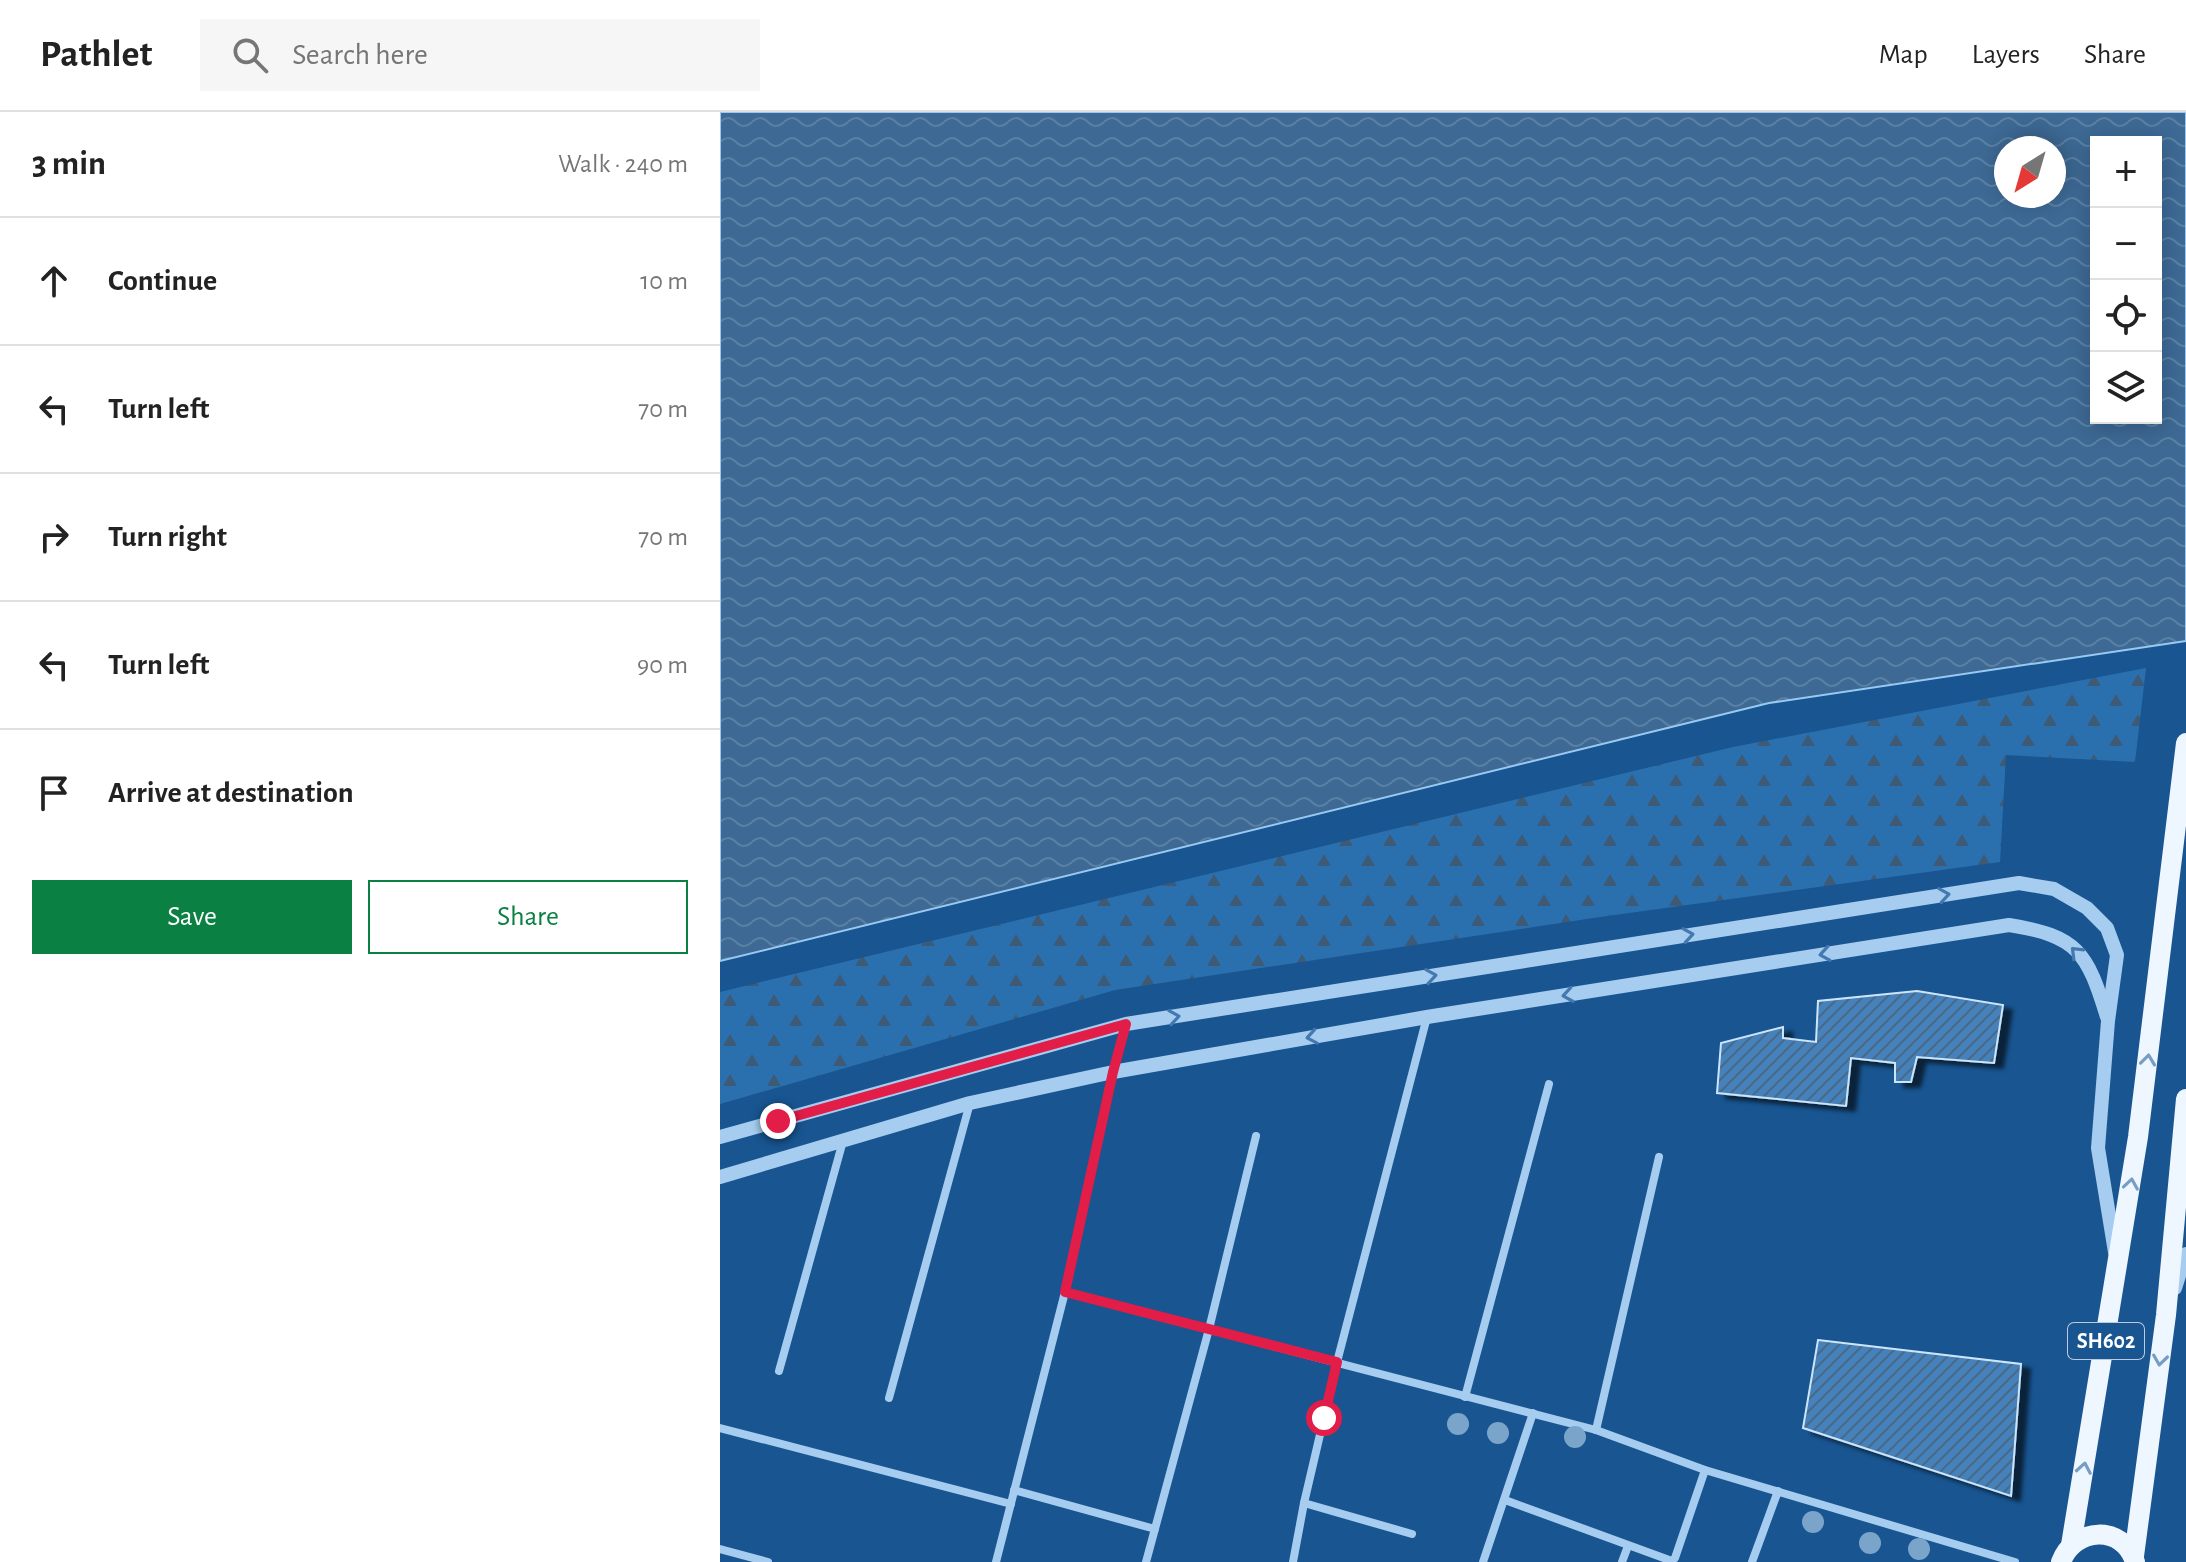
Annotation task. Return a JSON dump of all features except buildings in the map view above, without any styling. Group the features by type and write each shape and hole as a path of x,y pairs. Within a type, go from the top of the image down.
{"main road":[{"name":"SH602","path":"2066,1554 2118,1271 2138,1137 2186,743"},
{"path":"2134,1559 2166,1315 2186,1099"},
{"name":"SH602","path":"2066,1554 2087,1536 2105,1534 2122,1542 2134,1559"}],"street":[{"path":"720,1137 1126,1024 2019,883 2054,889 2087,908 2107,928 2117,955 2108,1021 2098,1148 2118,1271"},
{"path":"720,1177 970,1103 1113,1072 1427,1017 2009,925 2041,930 2062,938 2081,955 2094,974 2108,1021"},
{"path":"1293,1562 1337,1362 1427,1017"},
{"path":"996,1562 1065,1292 1126,1024"},
{"path":"1465,1397 1549,1084"},
{"path":"889,1398 970,1103"},
{"path":"1146,1562 1209,1329 1256,1136"},
{"path":"779,1371 844,1139"},
{"path":"1596,1430 1659,1157"},
{"path":"2166,1315 2186,1254"},
{"path":"1065,1292 1596,1430 1705,1470 2015,1562"},
{"path":"1483,1562 1533,1413"},
{"path":"720,1428 1011,1504"},
{"path":"1505,1500 1674,1560 1705,1470"},
{"path":"1014,1490 1155,1529"},
{"path":"1752,1562 1778,1491"},
{"path":"1304,1503 1412,1534"},
{"path":"1622,1562 1628,1546"},
{"path":"720,1549 768,1562"}],"green space":[{"path":"2146,668 2135,762 2006,755 2000,862 1600,917 1115,990 720,1104 720,992 1733,747"}],"water":[{"path":"720,112 2186,112 2186,641 1769,703 720,961"}],"route":[{"path":"778,1121 1126,1024 1065,1292 1337,1362 1324,1418"}]}
